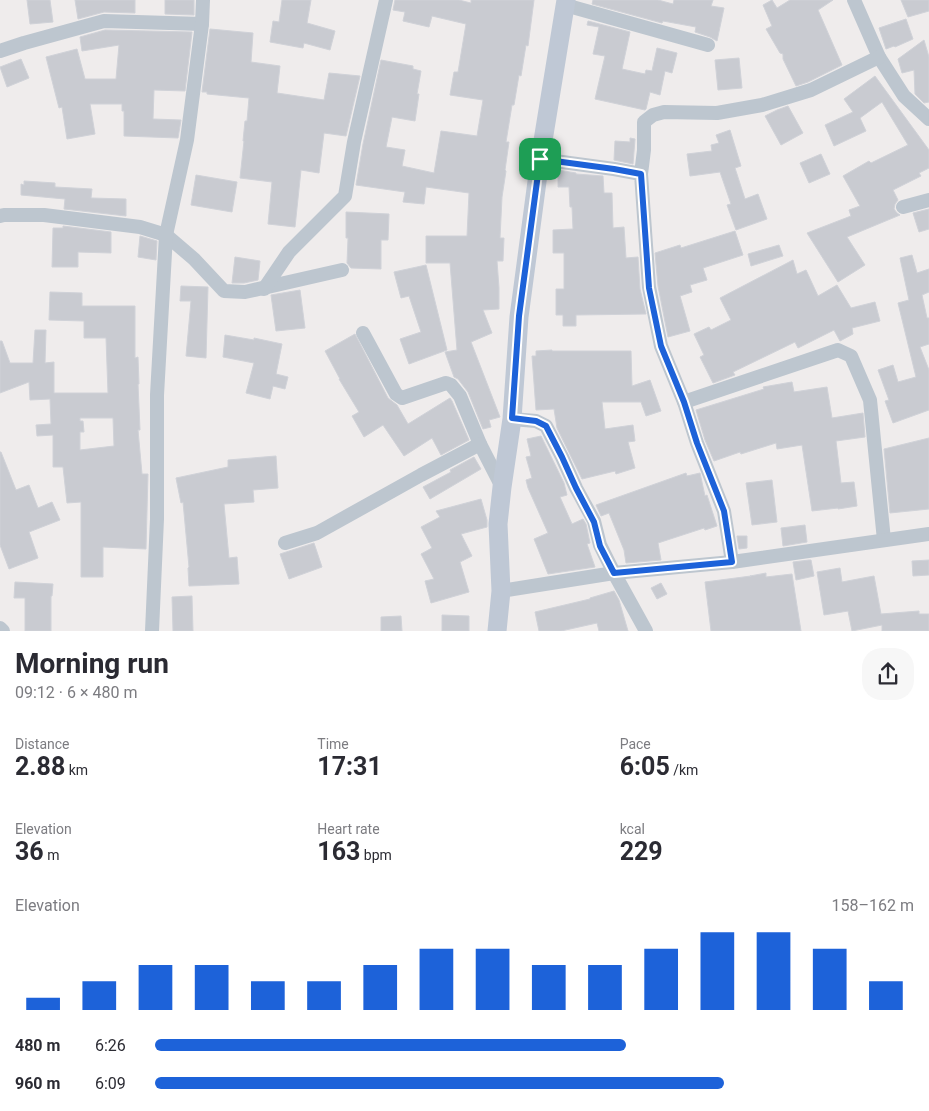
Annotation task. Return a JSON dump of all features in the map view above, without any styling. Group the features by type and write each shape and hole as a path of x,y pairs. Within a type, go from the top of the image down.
{"main road":[{"path":"497,631 502,591 498,524 512,418 519,316 540,159 566,3"}],"street":[{"path":"152,631 158,519 158,395 166,235 187,140 204,0"},
{"path":"264,289 289,252 345,196 354,142 386,0"},
{"path":"854,0 878,57 904,96 929,119"},
{"path":"566,3 708,45"},
{"path":"0,51 104,21 202,24"},
{"path":"732,562 724,511 697,443 684,402 661,346 649,288 641,174 644,150 644,122 653,115 664,112 717,114 762,105 811,90 878,57"},
{"path":"540,159 641,174"},
{"path":"903,207 929,200"},
{"path":"0,216 44,215 140,227 166,235 194,259 224,291 245,292 264,289 342,270"},
{"path":"362,333 396,394 402,398 446,383 451,385 460,396 480,444 502,487"},
{"path":"684,402 838,350 851,356 870,400 884,540"},
{"path":"512,418 536,421 546,426 594,522 600,546 646,631"},
{"path":"285,543 317,533 421,474 480,444"},
{"path":"502,591 614,573 732,562 929,534"},
{"path":"0,628 3,631"}],"building":[{"path":"27,0 50,0 53,22 30,24"},
{"path":"75,0 135,0 135,13 104,12 78,19"},
{"path":"165,0 194,0 194,15 165,14"},
{"path":"282,0 311,0 307,23 335,31 330,50 304,43 303,48 270,42 273,21 279,22"},
{"path":"395,0 459,0 471,3 471,0 534,0 528,46 526,45 521,76 519,75 514,105 512,105 506,142 509,142 502,197 500,238 504,238 503,261 497,261 499,309 483,310 492,333 471,342 500,417 489,420 491,427 483,429 468,392 458,379 454,377 445,352 457,350 450,263 426,263 426,236 467,236 469,193 426,187 424,204 403,202 405,192 356,185 381,60 413,66 413,69 421,71 415,121 392,117 386,147 405,150 402,166 434,173 441,131 477,136 483,100 450,95 454,72 458,72 466,24 432,16 429,27 403,21 405,12 393,10"},
{"path":"593,0 658,0 673,4 674,0 713,0 711,6 724,8 717,41 695,32 696,27 663,21 662,23 592,4"},
{"path":"772,0 777,8 790,0 833,0 818,10 842,65 796,86 783,59 783,54 780,53 766,29 772,26 763,5"},
{"path":"901,0 929,0 929,11 908,17"},
{"path":"906,19 913,39 886,49 879,28"},
{"path":"588,21 630,32 622,69 645,74 646,70 652,71 657,48 677,53 672,73 665,71 660,95 650,92 645,110 595,99 605,56 593,54 599,27 587,25"},
{"path":"210,29 253,33 251,62 280,66 277,93 324,100 329,73 360,76 346,136 324,133 319,173 301,170 295,227 268,224 272,182 240,178 249,98 202,92"},
{"path":"105,30 192,32 185,91 154,90 153,119 181,120 178,138 124,136 124,111 122,111 122,104 90,104 95,134 67,139 62,107 59,108 46,57 77,49 85,79 116,79 119,45 82,51 80,37"},
{"path":"924,40 929,57 929,102 924,103 915,94 914,70 902,73 898,59"},
{"path":"739,58 742,88 718,90 715,60"},
{"path":"21,59 29,78 7,87 0,67"},
{"path":"875,76 929,150 929,168 919,173 921,176 893,190 898,200 894,209 900,215 847,237 865,265 838,282 807,233 851,216 849,210 860,206 843,176 869,161 871,163 908,145 882,102 860,118 866,131 834,146 825,125 853,112 844,99"},
{"path":"788,106 803,133 781,145 765,116"},
{"path":"730,130 741,166 735,168 745,199 758,194 767,219 736,230 727,205 731,204 720,172 690,176 687,154 712,151 711,145 719,143 716,135"},
{"path":"630,138 635,139 633,164 614,160 615,141 630,142"},
{"path":"821,154 830,174 809,183 800,163"},
{"path":"558,170 576,174 603,176 604,193 612,193 613,228 624,227 626,258 638,257 640,289 646,314 576,315 576,326 563,326 563,315 556,315 556,289 564,289 564,253 553,253 553,230 573,229 569,187 558,187"},
{"path":"196,175 237,182 232,212 191,205"},
{"path":"24,181 55,183 55,187 92,189 91,198 126,199 126,216 64,209 65,199 21,195 21,184 24,185"},
{"path":"929,209 929,229 919,232 913,213"},
{"path":"346,212 389,214 388,240 381,240 381,269 351,268 347,263"},
{"path":"63,226 111,232 111,253 78,252 78,267 52,267 53,228 63,228"},
{"path":"735,231 743,255 703,268 707,280 690,285 692,292 680,296 690,331 668,337 658,286 655,253 680,245 681,248"},
{"path":"140,236 157,241 156,260 138,257"},
{"path":"779,245 783,256 751,266 748,254"},
{"path":"912,255 917,273 929,269 929,292 922,295 927,318 929,318 929,344 920,347 929,370 929,410 893,423 885,401 889,400 878,370 893,365 898,382 916,377 898,303 909,300 900,258"},
{"path":"235,257 260,261 258,280 232,283"},
{"path":"793,260 797,274 806,270 818,296 837,285 851,308 875,302 880,321 852,328 853,334 840,341 834,330 798,348 795,342 733,372 735,375 713,383 700,357 704,355 694,334 709,327 711,330 731,320 720,298"},
{"path":"426,265 447,350 409,364 400,339 421,332 409,296 401,298 394,272"},
{"path":"181,286 208,287 206,358 186,356 191,301 180,301"},
{"path":"300,290 305,328 276,331 271,295"},
{"path":"50,292 82,293 82,306 135,306 135,358 138,357 139,384 140,430 138,430 142,474 148,474 146,549 103,547 103,577 81,577 81,502 67,503 63,467 53,467 53,435 37,436 36,425 51,424 50,399 30,400 29,382 0,393 0,341 2,341 10,363 33,363 35,330 46,330 45,363 54,362 54,393 108,393 106,338 84,338 84,321 49,320","holes":["80,418 113,418 114,446 80,450 80,432 84,432 83,421 80,421"]},
{"path":"355,334 388,398 397,405 408,424 450,398 469,440 441,455 432,438 404,456 383,425 364,437 352,416 359,412 325,351"},
{"path":"225,335 254,340 254,338 282,344 276,374 288,377 285,389 273,386 270,399 246,393 254,363 223,357"},
{"path":"536,351 631,351 632,386 650,380 661,411 646,416 641,402 602,402 605,429 633,425 635,441 628,442 635,468 616,474 615,471 582,479 557,428 554,409 536,410 532,356 536,356"},
{"path":"792,382 794,392 827,387 832,418 863,413 865,437 836,441 841,483 854,482 857,506 812,511 802,445 777,449 776,443 714,461 696,410 764,389 763,387"},
{"path":"541,436 564,483 567,495 560,497 572,524 583,519 586,524 590,543 587,544 595,567 548,574 534,539 548,533 526,480 532,478 526,457 531,456 527,439"},
{"path":"929,438 929,509 890,513 884,449"},
{"path":"0,452 16,490 29,485 38,508 52,502 60,520 29,532 38,558 9,569 0,545"},
{"path":"276,456 278,488 253,490 254,502 224,504 229,558 237,557 239,584 189,586 183,502 181,503 176,478 228,467 228,460"},
{"path":"474,457 481,469 430,499 423,487"},
{"path":"686,473 687,476 700,473 705,496 707,495 717,526 705,530 704,528 658,543 661,560 626,563 624,550 609,513 601,516 596,505"},
{"path":"772,480 777,522 752,525 746,483"},
{"path":"481,499 487,527 461,534 472,556 460,562 469,592 431,603 425,581 434,579 421,554 432,548 421,527 440,517 436,511"},
{"path":"805,525 807,542 783,546 781,528"},
{"path":"737,536 747,536 747,548 739,549"},
{"path":"314,543 322,567 289,579 280,554"},
{"path":"811,560 814,576 796,580 793,562"},
{"path":"929,560 929,575 913,576 912,561"},
{"path":"840,568 842,582 874,576 881,614 919,611 919,614 929,614 929,631 882,631 882,625 852,631 848,611 824,615 817,572"},
{"path":"766,573 766,577 792,574 801,631 711,631 705,582"},
{"path":"15,582 53,584 51,631 25,631 25,598 14,598"},
{"path":"661,583 667,594 657,599 651,588"},
{"path":"614,591 619,600 628,631 599,631 597,623 561,631 539,631 535,612 590,599"},
{"path":"192,596 193,631 173,631 172,597"},
{"path":"442,615 469,616 469,631 442,631"},
{"path":"401,616 402,631 381,631 381,617"}],"route":[{"path":"540,159 641,174 649,288 661,346 684,402 697,443 724,511 732,562 614,573 600,546 594,522 546,426 536,421 512,418 519,316 540,159"}]}
